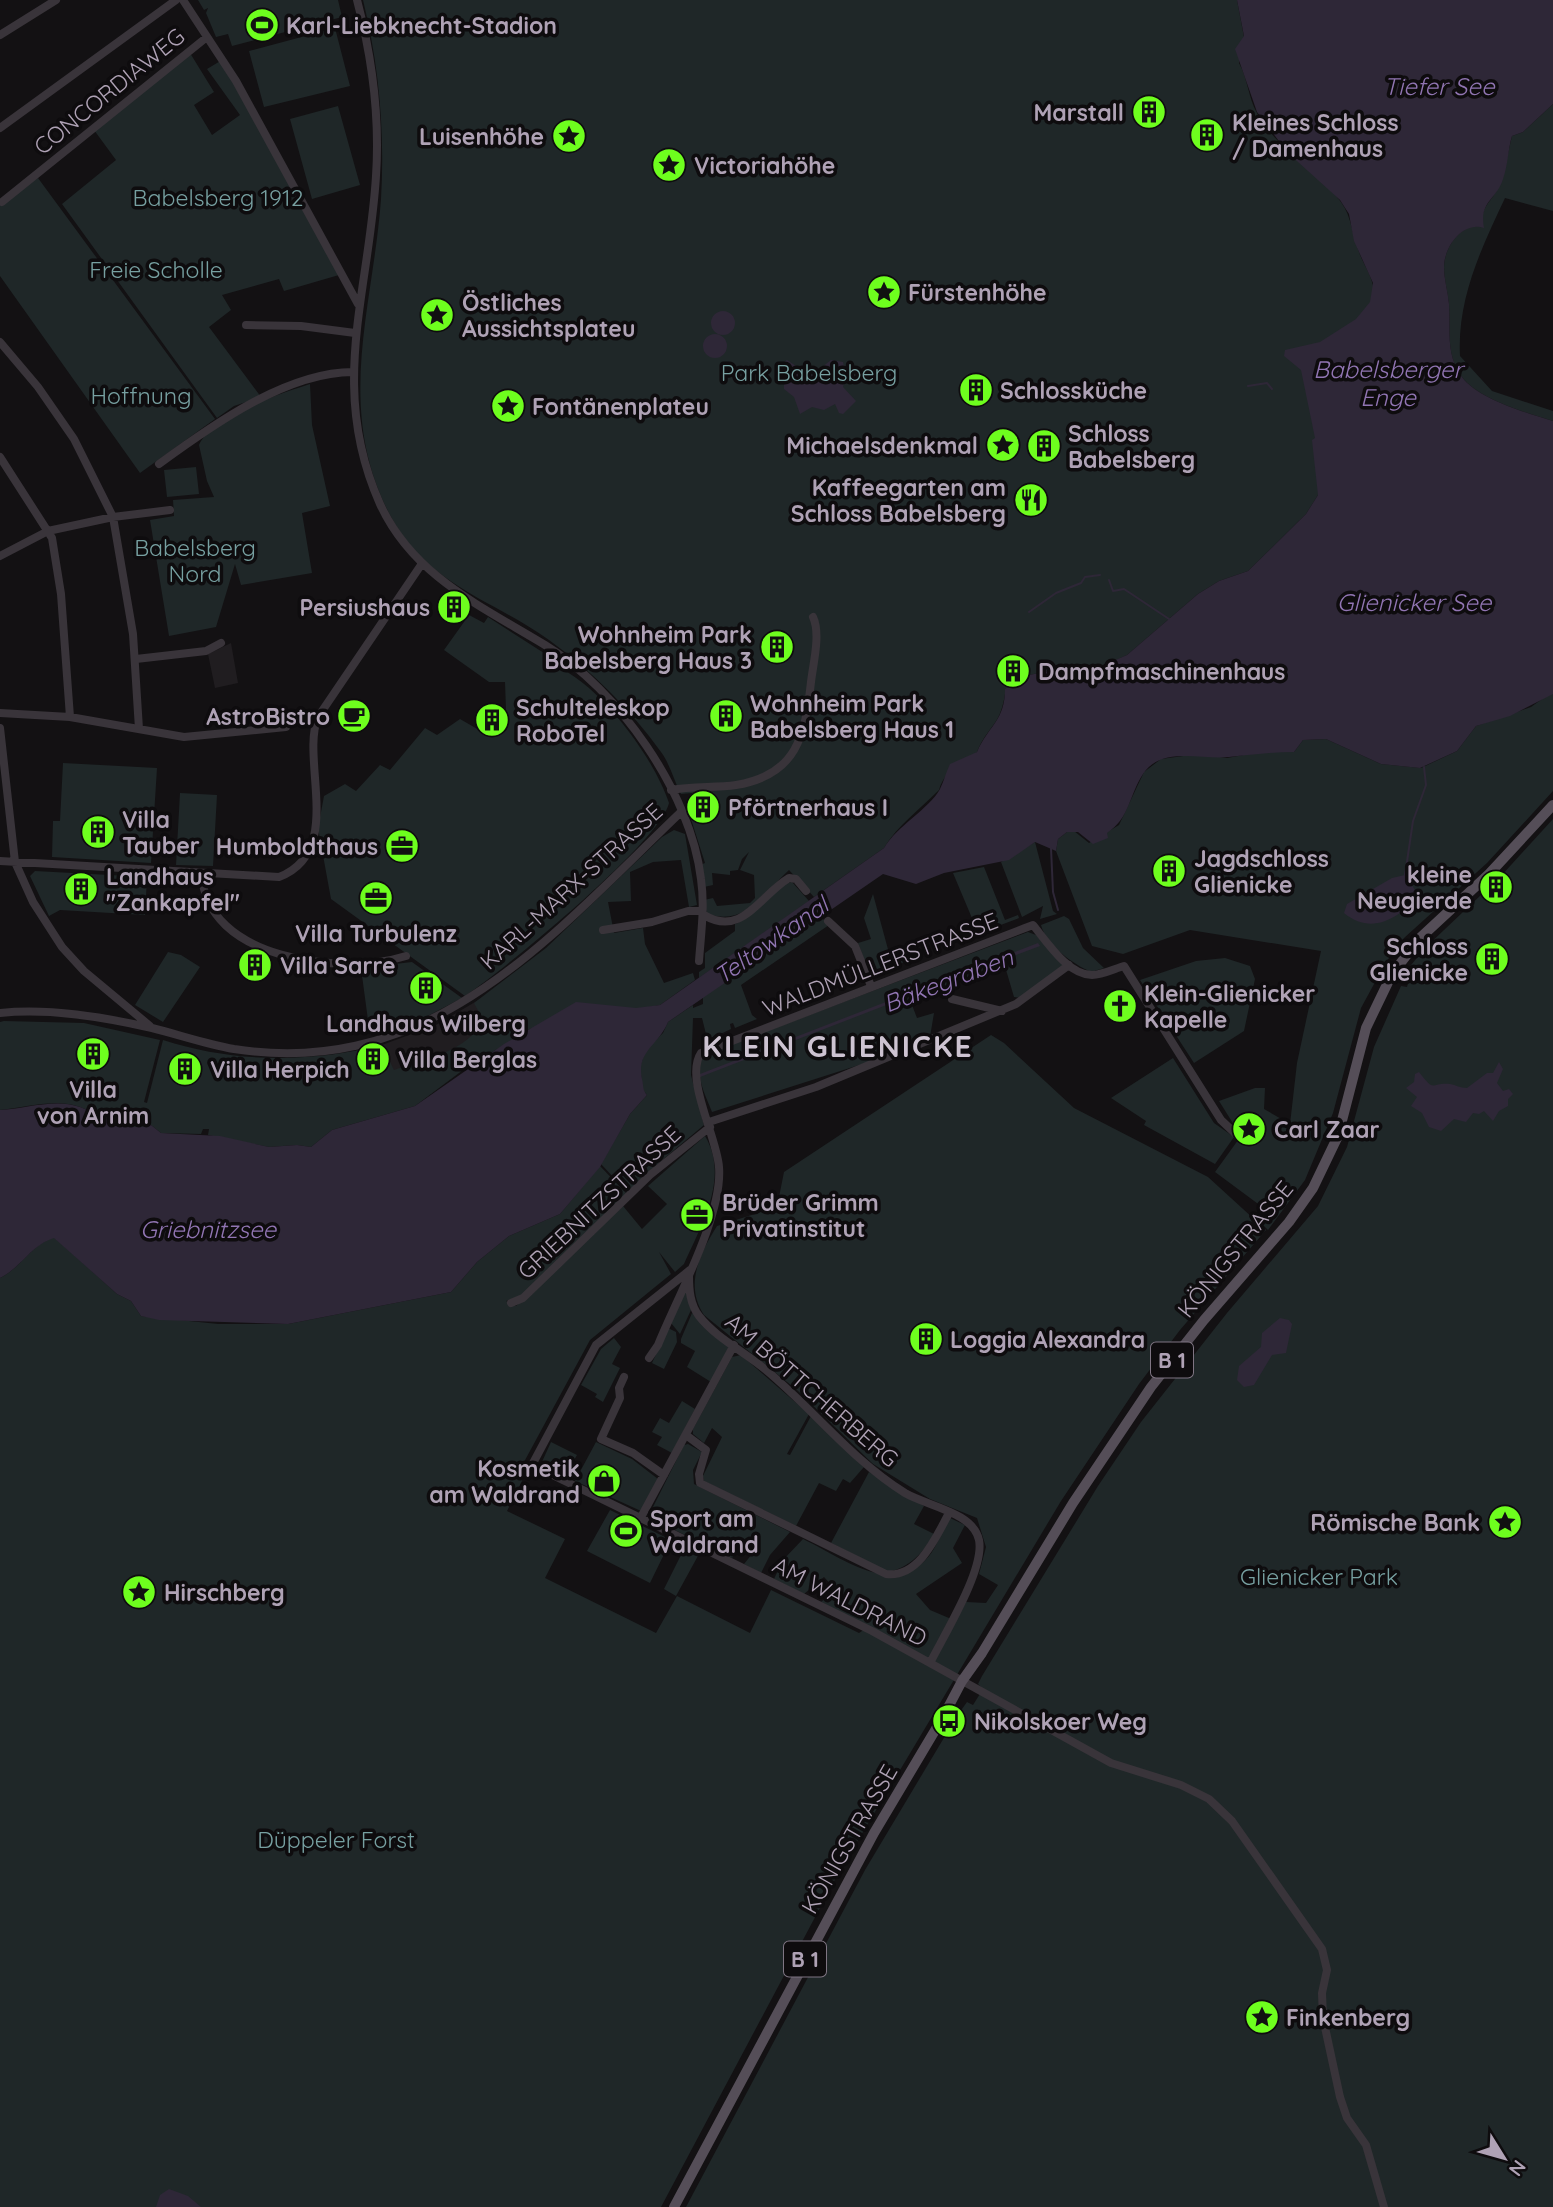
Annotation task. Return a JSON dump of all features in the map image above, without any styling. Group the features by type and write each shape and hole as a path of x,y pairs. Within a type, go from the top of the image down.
{"main road":[{"name":"KÖNIGSTRASSE","path":"674,2207 858,1862 1073,1503 1140,1402 1203,1320 1289,1222 1313,1188 1338,1136 1366,1028 1400,960 1437,920 1506,857 1553,805"}],"street":[{"path":"0,35 56,0"},
{"path":"0,128 176,0"},
{"path":"183,0 236,81 358,304"},
{"path":"357,0 371,54 376,175 358,304 353,372 358,438 368,474 390,525 421,565 471,602 550,647 601,690 648,747 681,812 699,864 703,913 699,961"},
{"name":"CONCORDIAWEG","path":"2,202 207,37"},
{"path":"246,325 301,326 355,333"},
{"path":"0,342 38,387 74,439 113,517 136,659 139,729"},
{"path":"159,464 231,412 321,376 353,372"},
{"path":"0,457 52,538 61,594 70,717"},
{"path":"0,556 48,531 113,517 170,510"},
{"path":"0,861 284,875 304,856 316,821 318,793 312,735 317,717 421,565"},
{"path":"671,790 734,785 770,776 780,770 804,731 816,623 813,617"},
{"path":"136,659 206,651 221,643"},
{"path":"0,713 70,717 184,737 286,727"},
{"path":"0,728 15,862 33,902 62,947 107,993 154,1029"},
{"name":"KARL-MARX-STRASSE","path":"0,1013 79,1015 154,1029 212,1045 273,1052 306,1052 360,1044 416,1027 468,1001 509,972 681,812"},
{"path":"202,873 203,887 223,919 250,942 272,952 327,964 361,965 406,956"},
{"path":"603,930 652,922 688,911 703,913 719,921 738,921 789,878 796,879 806,891"},
{"path":"828,921 855,946 872,986"},
{"name":"WALDMÜLLERSTRASSE","path":"709,1124 695,1075 696,1063 701,1053 1033,925 1069,965"},
{"path":"649,1358 658,1345 713,1214 719,1189 719,1166 709,1124 816,1087 1002,1011 1033,994 1069,965 1082,973 1094,975 1124,966 1221,1120 1240,1138"},
{"path":"952,999 1002,1011"},
{"name":"GRIEBNITZSTRASSE","path":"511,1303 523,1298 650,1175 709,1124"},
{"name":"AM BÖTTCHERBERG","path":"690,1270 690,1295 694,1309 703,1321 793,1394 870,1469 919,1501 971,1525 978,1536 979,1553 975,1569 930,1663"},
{"name":"AM WALDRAND","path":"690,1270 596,1345 532,1465 872,1631 965,1682"},
{"path":"640,1519 734,1345"},
{"path":"624,1377 618,1388 620,1398 601,1439 633,1453 664,1475"},
{"path":"686,1435 706,1450 699,1474 700,1483 886,1574 899,1572 927,1555 949,1513"},
{"path":"965,1682 1111,1763 1181,1786 1209,1799 1232,1822 1322,1948 1327,1970 1322,1993 1323,2018 1340,2097 1347,2118 1366,2145 1384,2207"}],"shaded area":[{"path":"231,643 238,683 215,688 208,654"},
{"path":"487,995 503,1024 398,1080 382,1045 436,1025"}],"green space":[{"name":"Karl-Liebknecht-Stadion","path":"198,0 338,0 342,17 232,46 228,34 216,37 206,13 208,8 204,10"},
{"name":"Park Babelsberg","path":"363,0 1237,0 1244,37 1239,63 1254,107 1275,138 1341,202 1374,291 1318,495 1306,514 1248,571 1219,581 1198,594 1127,655 1099,668 1062,669 1023,676 1025,679 1005,694 997,720 977,752 945,777 939,790 902,825 884,848 814,897 789,870 762,898 743,912 721,917 707,914 704,900 713,898 717,906 750,903 755,898 754,875 740,870 749,852 742,859 738,870 730,871 730,875 712,873 713,885 704,887 700,865 705,863 691,819 698,812 692,793 681,794 664,757 649,736 610,692 565,652 527,625 461,588 422,558 405,539 390,515 373,475 364,436 360,397 366,319 381,199 382,148 377,74"},
{"path":"335,28 350,86 264,107 249,51"},
{"path":"190,53 214,92 194,105 212,135 240,115 207,69 222,60 339,275 284,291 279,279 222,295 231,310 209,327 261,397 234,406 217,418 62,204 116,160 94,130"},
{"path":"1553,104 1553,211 1505,198 1472,275 1462,314 1460,356 1492,391 1553,411 1553,421 1491,398 1469,385 1462,377 1451,351 1444,267 1447,251 1456,237 1468,228 1483,227 1483,214 1499,186 1512,136 1523,132"},
{"path":"338,106 360,185 312,199 290,119"},
{"name":"Hoffnung","path":"38,178 215,419 140,473 0,276 0,201"},
{"name":"Babelsberg Nord","path":"310,384 312,425 330,506 302,513 312,573 241,585 235,564 216,627 169,636 150,520 174,516 173,500 214,497 207,481 199,445 217,424 248,407"},
{"path":"196,467 199,494 167,497 164,470"},
{"path":"469,615 484,623 488,617 547,655 546,662 565,670 584,684 620,720 636,741 669,803 639,846 611,874 544,934 465,996 331,899 318,828 324,796 345,784 356,791 380,765 390,770 425,728 437,735 460,719 486,734 506,710 505,682 489,682 444,650"},
{"path":"1553,694 1553,791 1487,863 1404,938 1386,962 1361,1008 1333,1113 1305,1180 1268,1230 1261,1223 1269,1212 1215,1172 1241,1136 1219,1101 1255,1088 1265,1088 1264,1109 1290,1124 1297,1063 1321,951 1190,930 1123,954 1092,946 1056,851 1058,839 1067,832 1074,831 1089,843 1119,825 1144,772 1161,759 1198,754 1227,758 1260,752 1294,752 1303,740 1326,739 1381,764 1421,768 1457,751 1476,726 1531,707"},
{"path":"63,763 157,768 151,863 52,857 53,821 60,821"},
{"path":"180,793 217,795 213,866 176,865"},
{"name":"Glienicker Park","path":"1553,819 1553,2207 686,2207 865,1870 957,1716 967,1702 973,1705 983,1689 978,1684 982,1676 1098,1486 1141,1422 1227,1313 1318,1206 1347,1147 1374,1047 1401,986 1407,987 1411,973 1407,970 1425,948 1501,876"},
{"path":"674,830 685,834 697,905 689,907 681,860 653,862 630,872 631,901 608,902 614,933 643,928 645,944 664,983 693,973 695,980 660,1005 530,1029 463,1070 415,1106 332,1130 311,1147 269,1147 208,1135 209,1129 203,1129 201,1134 161,1133 151,1125 123,1125 70,1104 50,1103 0,1110 0,1022 4,1021 84,1023 160,1040 144,1102 147,1103 163,1040 217,1053 272,1058 327,1055 382,1045 394,1070 444,1053 467,1040 483,1020 474,1003 546,948 662,837"},
{"path":"1035,842 1053,911 1057,914 1040,919 1043,906 1022,917 1001,862"},
{"path":"984,867 1005,920 1018,915 1019,918 998,926 997,923 997,926 989,930 987,927 987,930 969,937 966,935 977,930 953,873"},
{"path":"35,871 147,877 145,915 60,910 49,916 30,876"},
{"path":"792,882 809,901 699,978 699,972 705,968 705,953 735,931 735,924 750,915 776,889"},
{"path":"873,894 889,953 885,955 888,964 914,954 916,958 888,968 885,966 885,969 870,975 858,943 871,939 864,918"},
{"path":"820,916 829,925 741,985 752,1015 757,1019 735,1028 733,1023 730,1024 731,1029 712,1038 706,1034 702,1018 693,1018 691,1075 704,1125 628,1193 601,1164 630,1114 647,1095 643,1090 640,1067 646,1049 663,1033 668,1022 693,1005 693,1008 703,1004 703,997"},
{"path":"1064,916 1069,919 1083,948 1104,968 1091,972 1084,969 1048,940 1041,925"},
{"path":"1028,932 1036,935 1065,965 1022,998 1014,997 1004,963 910,1000 917,1018 934,1013 930,1037 878,1059 712,1112 700,1076 704,1055"},
{"path":"168,952 181,955 200,967 163,1022 135,1005"},
{"path":"1225,958 1250,966 1255,979 1244,1031 1194,1063 1140,980 1196,961"},
{"path":"412,962 462,998 420,1020 370,1035 361,968"},
{"name":"Düppeler Forst","path":"991,1035 1004,1043 1074,1108 1208,1177 1266,1230 1180,1330 1139,1384 1061,1501 839,1872 661,2207 0,2207 0,1278 39,1245 54,1237 117,1294 131,1301 141,1316 218,1324 288,1324 451,1292 477,1262 509,1236 560,1214 600,1166 627,1194 521,1296 506,1301 516,1306 623,1206 642,1229 667,1204 648,1186 705,1136 715,1168 714,1184 705,1218 684,1264 675,1272 659,1252 671,1274 590,1340 524,1462 530,1465 507,1511 565,1539 545,1578 656,1633 677,1596 750,1633 771,1590 859,1633 868,1627 821,1602 836,1590 824,1577 804,1594 774,1579 783,1560 803,1539 850,1564 884,1574 900,1574 915,1568 929,1556 950,1518 965,1525 953,1548 962,1563 916,1594 930,1610 956,1621 966,1602 986,1603 998,1585 979,1574 986,1547 977,1518 930,1499 873,1464 797,1390 704,1315 698,1304 695,1281 700,1258 717,1226 777,1207 784,1172"},
{"path":"1173,1058 1214,1123 1234,1137 1215,1164 1144,1125 1146,1121 1111,1098"},
{"path":"686,1290 691,1310 680,1334 671,1323"},
{"path":"692,1313 728,1345 729,1349 711,1382 687,1367 695,1351 681,1343 681,1339"},
{"path":"668,1328 676,1332 677,1342 664,1369 652,1363"},
{"path":"614,1338 621,1347 612,1364 620,1368 603,1402 595,1397 597,1394 581,1385 601,1349"},
{"path":"741,1355 809,1414 787,1454 790,1455 811,1416 864,1467 850,1483 843,1479 836,1491 819,1483 796,1526 704,1481 703,1476 722,1437 712,1428 704,1443 693,1434 693,1429 732,1357"},
{"path":"682,1401 695,1409 672,1453 657,1445 662,1437 652,1432 660,1418 669,1423"},
{"path":"551,1442 577,1455 565,1476 541,1464"},
{"path":"596,1442 632,1459 658,1479 641,1511 575,1481"},
{"path":"688,1444 702,1452 693,1470 694,1484 790,1532 770,1555 761,1573 744,1564 760,1544 748,1538 732,1558 648,1517 684,1445"},
{"path":"869,1472 924,1506 914,1524 934,1534 915,1558 903,1567 888,1572 831,1543"},
{"path":"610,1510 671,1540 650,1583 587,1551"},
{"path":"685,1547 699,1554 676,1596 664,1589"}],"water":[{"path":"1237,0 1553,0 1553,104 1523,132 1512,136 1503,179 1484,212 1484,228 1469,228 1456,237 1447,251 1444,267 1451,351 1462,377 1469,385 1491,398 1553,421 1553,694 1510,716 1476,726 1457,751 1420,768 1381,764 1326,739 1303,740 1294,752 1171,757 1151,765 1143,774 1125,813 1107,833 1108,838 1093,844 1078,832 1067,832 1058,839 1056,851 1035,842 1009,860 944,873 916,884 883,874 668,1022 642,1062 642,1079 647,1095 630,1114 600,1167 560,1214 509,1236 477,1262 451,1292 288,1324 159,1320 141,1316 131,1301 117,1294 54,1238 39,1246 0,1278 0,1110 50,1104 70,1105 123,1125 151,1125 161,1133 220,1136 269,1147 311,1147 332,1130 415,1106 504,1044 576,1002 636,1008 660,1005 884,848 935,796 950,764 977,752 999,716 1005,689 1024,679 1023,676 1062,669 1099,667 1127,655 1198,594 1219,581 1248,571 1306,514 1318,495 1312,440 1315,438 1301,370 1284,356 1285,350 1320,342 1356,319 1370,302 1373,283 1354,241 1349,214 1340,200 1287,152 1257,112 1235,49 1244,36"},
{"path":"723,311 731,315 735,323 731,331 723,335 715,331 711,323 715,315"},
{"path":"715,334 723,338 727,346 723,354 715,358 707,354 703,346 707,338"},
{"path":"787,360 811,376 831,360 843,362 846,376 843,387 856,401 843,414 839,413 835,404 824,410 812,407 800,414 794,397 784,389 784,362"},
{"path":"1405,875 1419,896 1393,917 1374,924 1354,920 1344,913 1347,904 1392,878"},
{"name":"Bäkegraben","path":"1038,943 1040,946 990,965 990,970 982,969 933,987 933,992 925,995 920,992 700,1077 700,1074"},
{"path":"1499,1062 1503,1069 1497,1083 1503,1091 1509,1089 1513,1094 1508,1099 1508,1106 1499,1111 1493,1121 1484,1111 1473,1113 1466,1122 1454,1119 1441,1131 1429,1127 1422,1113 1411,1106 1417,1097 1406,1088 1414,1082 1415,1074 1419,1072 1433,1086 1450,1084 1467,1088 1487,1073 1493,1073"},
{"path":"1280,1318 1289,1320 1292,1324 1286,1353 1272,1355 1254,1385 1244,1387 1237,1380 1239,1366 1261,1347 1262,1333"},
{"path":"169,2189 188,2196 201,2207 156,2207 160,2195"}],"waterway":[{"path":"1248,386 1267,383 1272,389"},
{"path":"1029,612 1056,593 1081,583 1085,577 1100,575"},
{"path":"1109,580 1113,591 1124,589 1169,619"},
{"path":"1405,875 1413,821 1426,785 1424,767"},
{"name":"Bäkegraben","path":"1051,848 1053,892 1058,910"}],"place":[{"name":"Karl-Liebknecht-Stadion","path":"262,25"},
{"name":"Marstall","path":"1149,112"},
{"name":"Kleines Schloss / Damenhaus","path":"1207,135"},
{"name":"Luisenhöhe","path":"569,136"},
{"name":"Victoriahöhe","path":"669,165"},
{"name":"Fürstenhöhe","path":"884,292"},
{"name":"Östliches Aussichtsplateu","path":"437,315"},
{"name":"Schlossküche","path":"976,390"},
{"name":"Fontänenplateu","path":"508,406"},
{"name":"Michaelsdenkmal","path":"1003,445"},
{"name":"Schloss Babelsberg","path":"1044,446"},
{"name":"Kaffeegarten am Schloss Babelsberg","path":"1031,500"},
{"name":"Persiushaus","path":"454,607"},
{"name":"Wohnheim Park Babelsberg Haus 3","path":"777,647"},
{"name":"Dampfmaschinenhaus","path":"1013,671"},
{"name":"AstroBistro","path":"354,716"},
{"name":"Wohnheim Park Babelsberg Haus 1","path":"726,716"},
{"name":"Schulteleskop RoboTel","path":"492,720"},
{"name":"Pförtnerhaus I","path":"703,807"},
{"name":"Villa Tauber","path":"98,832"},
{"name":"Humboldthaus","path":"402,846"},
{"name":"Jagdschloss Glienicke","path":"1169,871"},
{"name":"kleine Neugierde","path":"1496,887"},
{"name":"Landhaus \"Zankapfel\"","path":"81,889"},
{"name":"Villa Turbulenz","path":"376,898"},
{"name":"Schloss Glienicke","path":"1492,959"},
{"name":"Villa Sarre","path":"255,965"},
{"name":"Landhaus Wilberg","path":"426,988"},
{"name":"Klein-Glienicker Kapelle","path":"1120,1006"},
{"name":"Villa von Arnim","path":"93,1054"},
{"name":"Villa Berglas","path":"373,1059"},
{"name":"Villa Herpich","path":"185,1069"},
{"name":"Carl Zaar","path":"1249,1129"},
{"name":"Brüder Grimm Privatinstitut","path":"697,1215"},
{"name":"Loggia Alexandra","path":"926,1339"},
{"name":"Kosmetik am Waldrand","path":"604,1481"},
{"name":"Römische Bank","path":"1505,1522"},
{"name":"Sport am Waldrand","path":"626,1531"},
{"name":"Hirschberg","path":"139,1592"},
{"name":"Nikolskoer Weg","path":"949,1721"},
{"name":"Finkenberg","path":"1262,2017"}],"district":[{"name":"KLEIN GLIENICKE","path":"838,1046"}],"water label":[{"name":"Tiefer See","path":"1439,86"},
{"name":"Babelsberger Enge","path":"1388,383"},
{"name":"Glienicker See","path":"1414,602"},
{"name":"Teltowkanal","path":"771,940"},
{"name":"Griebnitzsee","path":"208,1229"}],"park label":[{"name":"Babelsberg 1912","path":"218,197"},
{"name":"Freie Scholle","path":"156,269"}]}
